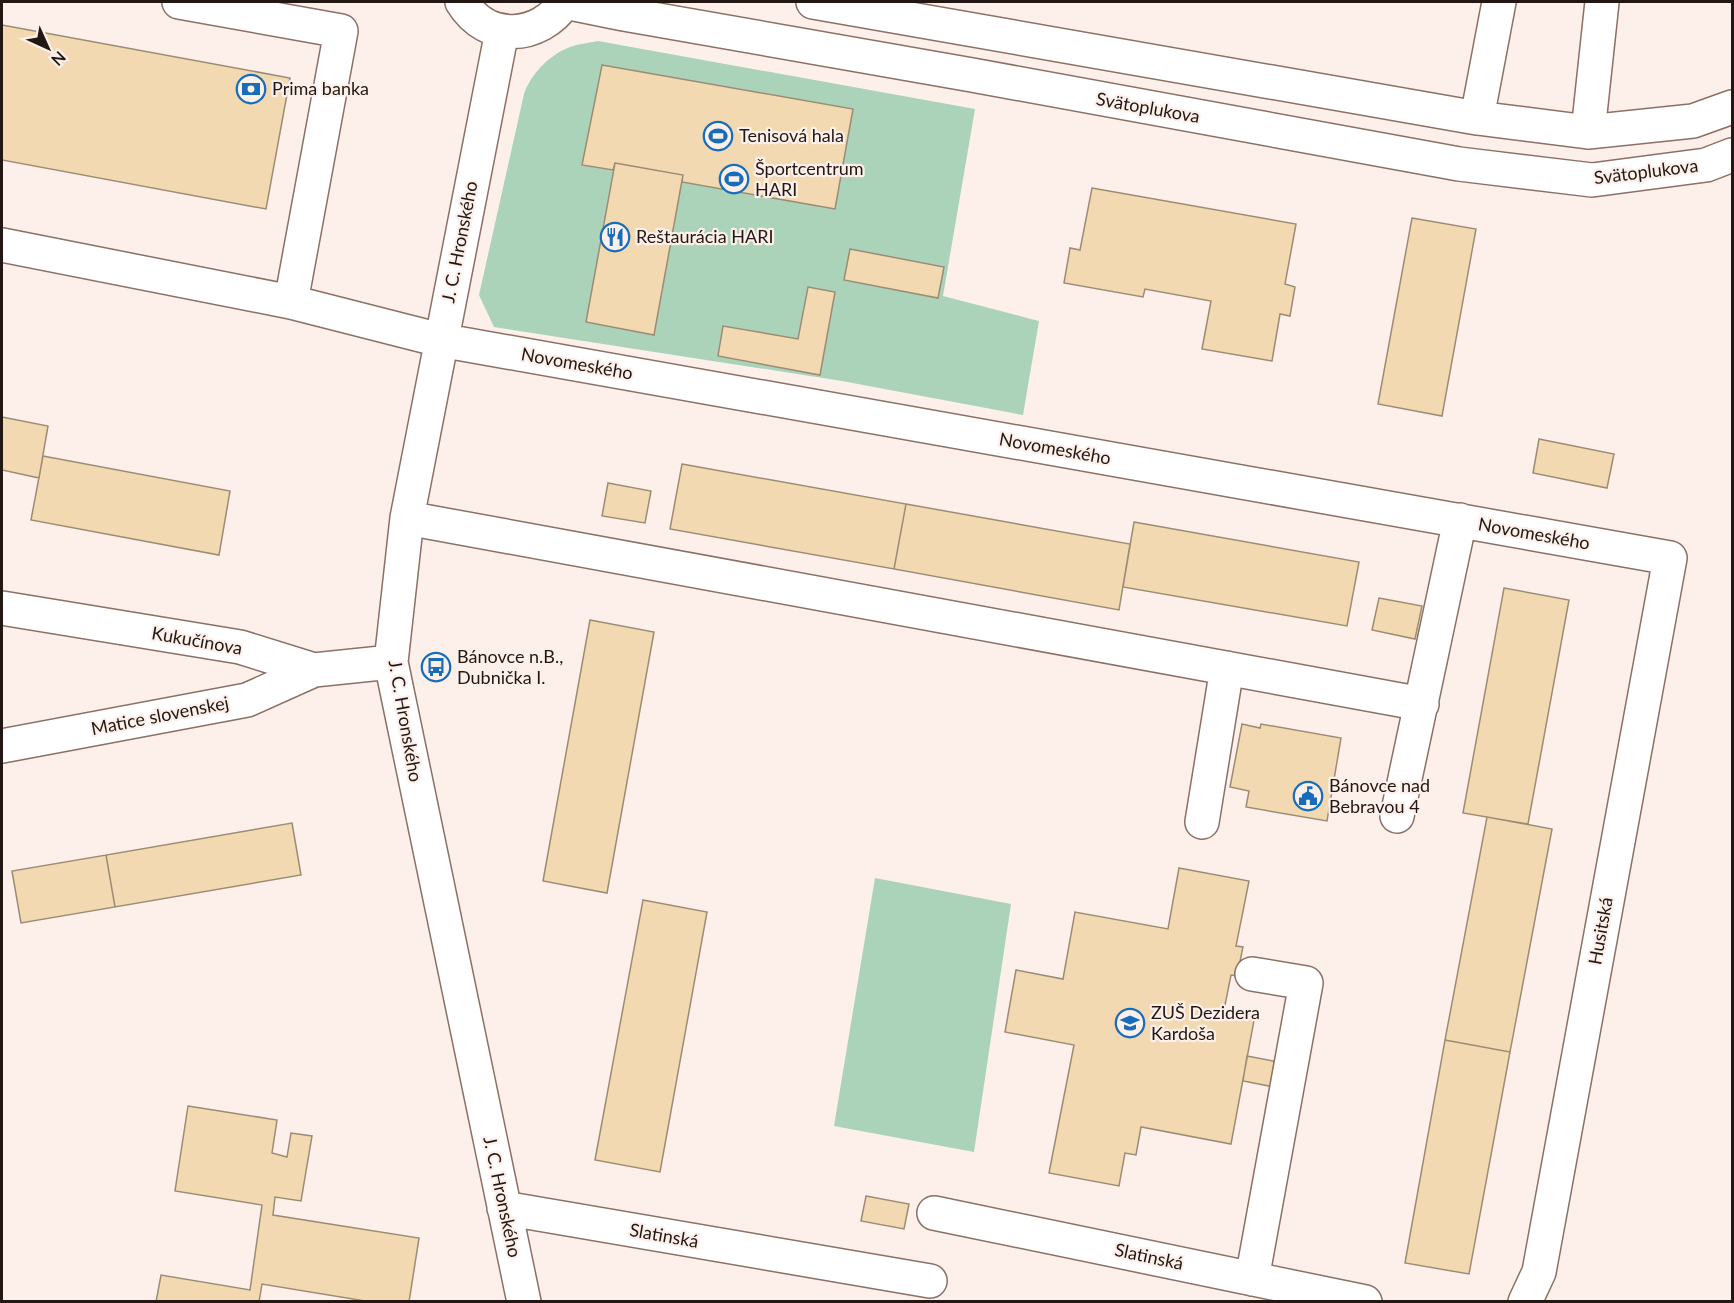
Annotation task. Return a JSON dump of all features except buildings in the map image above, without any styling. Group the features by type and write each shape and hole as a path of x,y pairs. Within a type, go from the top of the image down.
{"street":[{"path":"179,2 341,31 291,302"},
{"path":"462,2 476,19 488,27 514,32 538,27 558,12 565,2"},
{"name":"Svätoplukova","path":"565,2 1459,164 1592,180 1706,165 1732,155"},
{"path":"813,2 1477,118 1587,132 1693,121 1732,107"},
{"path":"1477,118 1499,2"},
{"path":"1587,132 1602,2"},
{"name":"J. C. Hronského","path":"502,31 407,518 391,662 524,1302"},
{"name":"Novomeského","path":"2,244 291,302 440,340 1670,558"},
{"path":"407,518 1422,704"},
{"path":"1397,816 1460,520"},
{"name":"Husitská","path":"1525,1302 1539,1272 1670,558"},
{"name":"Kukučínova","path":"2,609 240,647 314,670 391,662"},
{"path":"1202,822 1227,668"},
{"name":"Matice slovenskej","path":"2,746 247,700 314,670"},
{"path":"1252,974 1306,983 1252,1279"},
{"name":"Slatinská","path":"504,1208 930,1281"},
{"name":"Slatinská","path":"934,1213 1365,1302"}],"green space":[{"name":"Športcentrum HARI","path":"598,41 975,109 943,296 1039,321 1023,415 842,381 494,327 479,295 524,94 536,72 548,60 562,50"},
{"path":"875,878 1011,904 974,1152 834,1126"}],"place":[{"name":"Prima banka","path":"251,89"},
{"name":"Tenisová hala","path":"718,136"},
{"name":"Športcentrum HARI","path":"734,179"},
{"name":"Reštaurácia HARI","path":"615,237"},
{"name":"Bánovce n.B., Dubnička I.","path":"436,667"},
{"name":"Bánovce nad Bebravou 4","path":"1308,796"},
{"name":"ZUŠ Dezidera Kardoša","path":"1130,1023"}]}
